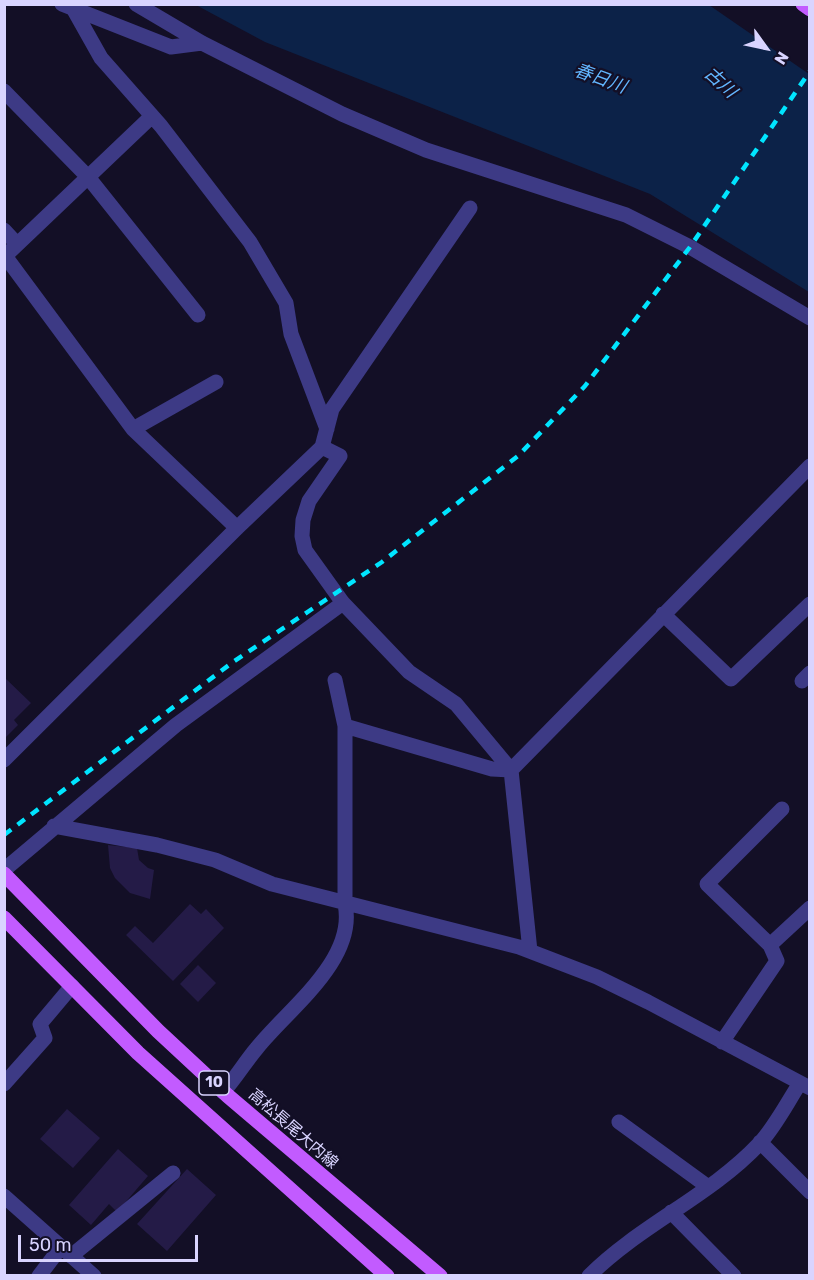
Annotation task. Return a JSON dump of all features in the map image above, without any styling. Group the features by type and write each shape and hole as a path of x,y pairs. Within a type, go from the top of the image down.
{"main road":[{"path":"803,4 810,9"},
{"name":"高松長尾大内線","path":"4,872 159,1031 223,1092 440,1275"},
{"name":"10","path":"4,918 138,1053 212,1122 387,1275"}],"street":[{"path":"136,4 202,43 342,114 426,150 626,216 690,247 810,318"},
{"path":"68,7 171,47 202,43"},
{"path":"68,7 101,58 152,116 250,242 286,303 291,334 327,429"},
{"path":"4,91 88,177 198,315"},
{"path":"152,116 5,256 133,429 237,528"},
{"path":"4,760 237,528 322,447 332,410 470,208"},
{"path":"4,230 17,244"},
{"path":"133,429 216,382"},
{"path":"322,447 340,456 309,501 303,520 302,536 305,550 343,603 409,672 456,704 511,770 530,951"},
{"path":"345,726 492,769 511,770 810,466"},
{"path":"4,872 54,826 176,725 343,603"},
{"path":"663,614 731,679 810,603"},
{"path":"223,1092 237,1077 257,1047 317,983 335,955 349,920 345,904 345,726 335,680"},
{"path":"722,1042 777,961 770,945 707,884 782,809"},
{"path":"54,826 157,845 215,860 272,884 530,951 597,977 805,1086 760,1143 735,1166 610,1255 589,1275"},
{"path":"770,945 810,908"},
{"path":"4,1084 45,1038 40,1024 72,986"},
{"path":"619,1122 707,1186"},
{"path":"760,1143 810,1192"},
{"path":"39,1275 66,1251 173,1173"},
{"path":"4,1196 94,1275"},
{"path":"671,1212 734,1275"}],"water":[{"path":"196,5 709,5 809,74 809,292 650,194 265,42"}],"building":[{"path":"4,677 31,703 14,720 18,725 4,739"},
{"path":"108,845 137,848 139,860 154,870 150,899 130,893 115,878 110,868"},
{"path":"190,904 201,914 206,909 224,928 173,981 126,935 135,926 153,943"},
{"path":"198,965 216,983 198,1002 180,984"},
{"path":"67,1109 100,1138 73,1168 40,1139"},
{"path":"118,1149 148,1176 117,1212 109,1204 91,1225 69,1205"},
{"path":"187,1169 216,1195 167,1251 137,1224"}],"railway":[{"path":"4,835 233,662 382,562 518,456 585,386 690,247 810,71"}],"water label":[{"name":"春日川","path":"600,79"},
{"name":"古川","path":"720,83"}]}
